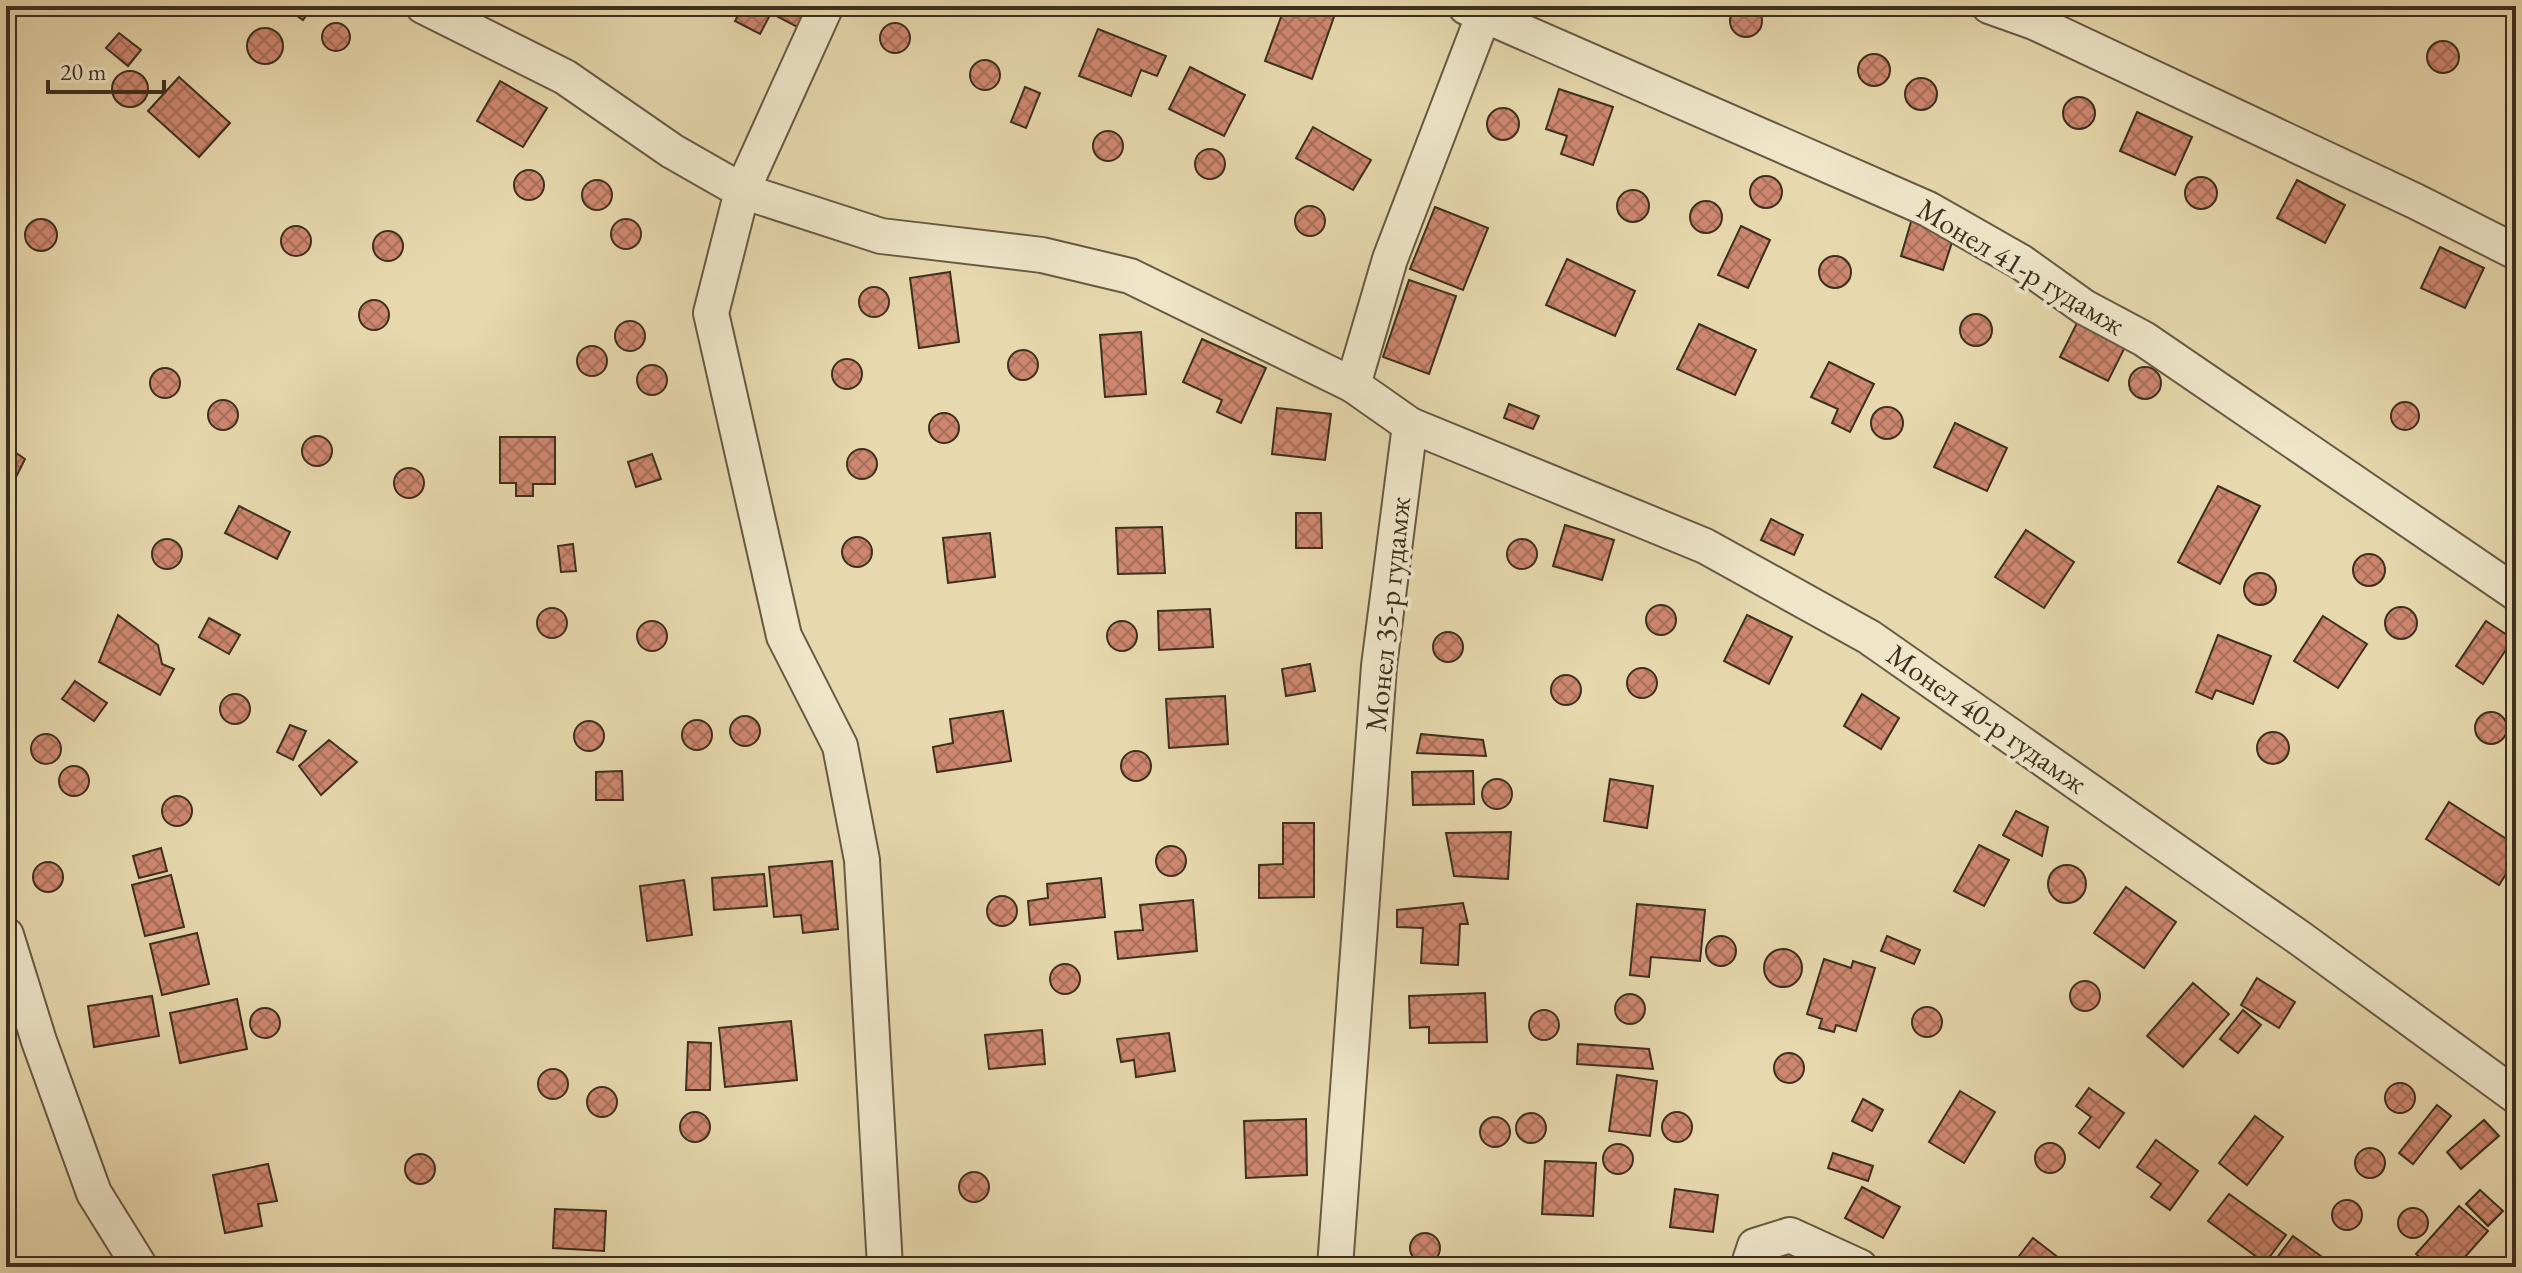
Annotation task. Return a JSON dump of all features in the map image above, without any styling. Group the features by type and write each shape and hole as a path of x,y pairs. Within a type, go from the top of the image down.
{"street":[{"path":"423,6 565,77 672,151 742,191 881,236 1042,255 1130,276 1353,385 1410,425"},
{"path":"826,6 742,191 711,313 784,636 840,746 862,860 885,1267"},
{"path":"1989,6 2034,22 2415,201 2516,252"},
{"path":"1353,385 1390,259 1478,8"},
{"name":"Монел 41-р гудамж","path":"1478,8 1928,209 2021,262 2084,307 2144,339 2516,593"},
{"name":"Монел 40-р гудамж","path":"1410,425 1705,546 1869,637 2301,939 2516,1096"},
{"name":"Монел 35-р гудамж","path":"1335,1267 1379,666 1410,425"},
{"path":"6,935 39,1041 94,1193 140,1267"},
{"path":"1748,1267 1755,1246 1790,1235 1860,1267"}],"building":[{"path":"1746,5 1757,10 1762,21 1757,32 1746,37 1735,32 1730,21 1735,10"},
{"path":"283,6 313,6 303,20"},
{"path":"743,6 813,6 801,29 771,13 760,34 735,21"},
{"path":"1285,6 1316,6 1335,14 1312,79 1265,61"},
{"path":"2439,6 2468,6 2457,15 2445,12"},
{"path":"336,23 346,27 350,37 346,47 336,51 326,47 322,37 326,27"},
{"path":"895,23 906,27 910,38 906,49 895,53 884,49 880,38 884,27"},
{"path":"265,28 278,33 283,46 278,59 265,64 252,59 247,46 252,33"},
{"path":"1098,29 1166,56 1157,76 1141,70 1131,96 1079,76"},
{"path":"119,33 141,50 128,66 106,48"},
{"path":"2443,41 2455,45 2459,57 2455,69 2443,73 2431,69 2427,57 2431,45"},
{"path":"1874,54 1885,59 1890,70 1885,81 1874,86 1863,81 1858,70 1863,59"},
{"path":"985,60 996,64 1000,75 996,86 985,90 974,86 970,75 974,64"},
{"path":"1190,67 1245,95 1224,136 1169,109"},
{"path":"130,71 143,76 148,89 143,102 130,107 117,102 112,89 117,76"},
{"path":"179,77 230,123 199,157 148,111"},
{"path":"1921,78 1932,83 1937,94 1932,105 1921,110 1910,105 1905,94 1910,83"},
{"path":"500,81 547,108 523,147 477,121"},
{"path":"1025,87 1040,93 1026,128 1011,122"},
{"path":"1559,89 1613,107 1593,165 1561,154 1567,136 1546,129"},
{"path":"2079,97 2090,102 2095,113 2090,124 2079,129 2068,124 2063,113 2068,102"},
{"path":"1503,108 1514,113 1519,124 1514,135 1503,140 1492,135 1487,124 1492,113"},
{"path":"2137,112 2192,137 2175,175 2120,151"},
{"path":"1313,127 1371,160 1353,190 1296,158"},
{"path":"1108,131 1119,135 1123,146 1119,157 1108,161 1097,157 1093,146 1097,135"},
{"path":"1210,149 1221,153 1225,164 1221,175 1210,179 1199,175 1195,164 1199,153"},
{"path":"529,170 540,174 544,185 540,196 529,200 518,196 514,185 518,174"},
{"path":"1766,176 1777,181 1782,192 1777,203 1766,208 1755,203 1750,192 1755,181"},
{"path":"2201,177 2212,182 2217,193 2212,204 2201,209 2190,204 2185,193 2190,182"},
{"path":"597,180 608,184 612,195 608,206 597,210 586,206 582,195 586,184"},
{"path":"2297,180 2345,205 2325,243 2277,218"},
{"path":"1633,190 1644,195 1649,206 1644,217 1633,222 1622,217 1617,206 1622,195"},
{"path":"1706,201 1717,206 1722,217 1717,228 1706,233 1695,228 1690,217 1695,206"},
{"path":"1310,206 1321,210 1325,221 1321,232 1310,236 1299,232 1295,221 1299,210"},
{"path":"1435,207 1488,228 1463,290 1410,269"},
{"path":"1913,215 1956,230 1943,270 1901,256"},
{"path":"41,219 52,224 57,235 52,246 41,251 30,246 25,235 30,224"},
{"path":"626,219 637,223 641,234 637,245 626,249 615,245 611,234 615,223"},
{"path":"296,226 307,230 311,241 307,252 296,256 285,252 281,241 285,230"},
{"path":"1741,226 1770,240 1748,288 1718,275"},
{"path":"388,231 399,235 403,246 399,257 388,261 377,257 373,246 377,235"},
{"path":"2440,247 2484,268 2465,308 2421,288"},
{"path":"1835,256 1846,261 1851,272 1846,283 1835,288 1824,283 1819,272 1824,261"},
{"path":"1567,259 1635,291 1615,336 1546,305"},
{"path":"950,272 959,342 919,348 910,278"},
{"path":"1409,280 1456,296 1429,374 1383,357"},
{"path":"874,287 885,291 889,302 885,313 874,317 863,313 859,302 863,291"},
{"path":"374,300 385,304 389,315 385,326 374,330 363,326 359,315 363,304"},
{"path":"1976,314 1987,319 1992,330 1987,341 1976,346 1965,341 1960,330 1965,319"},
{"path":"2079,319 2127,343 2108,381 2060,357"},
{"path":"630,321 641,325 645,336 641,347 630,351 619,347 615,336 619,325"},
{"path":"1699,324 1756,350 1735,395 1677,369"},
{"path":"1141,332 1146,394 1105,397 1100,335"},
{"path":"1202,339 1266,368 1241,423 1217,412 1222,400 1183,382"},
{"path":"592,346 603,350 607,361 603,372 592,376 581,372 577,361 581,350"},
{"path":"1023,350 1034,354 1038,365 1034,376 1023,380 1012,376 1008,365 1012,354"},
{"path":"847,359 858,363 862,374 858,385 847,389 836,385 832,374 836,363"},
{"path":"1829,362 1874,384 1850,432 1832,423 1838,409 1811,397"},
{"path":"652,365 663,369 667,380 663,391 652,395 641,391 637,380 641,369"},
{"path":"2145,367 2156,372 2161,383 2156,394 2145,399 2134,394 2129,383 2134,372"},
{"path":"165,368 176,372 180,383 176,394 165,398 154,394 150,383 154,372"},
{"path":"6,375 15,384 16,392 6,404"},
{"path":"223,400 234,404 238,415 234,426 223,430 212,426 208,415 212,404"},
{"path":"2405,402 2415,406 2419,416 2415,426 2405,430 2395,426 2391,416 2395,406"},
{"path":"1509,404 1539,416 1533,429 1504,418"},
{"path":"1887,407 1898,412 1903,423 1898,434 1887,439 1876,434 1871,423 1876,412"},
{"path":"1277,408 1331,414 1325,460 1272,454"},
{"path":"944,413 955,417 959,428 955,439 944,443 933,439 929,428 933,417"},
{"path":"1955,423 2007,448 1987,491 1934,467"},
{"path":"317,436 328,440 332,451 328,462 317,466 306,462 302,451 306,440"},
{"path":"500,437 555,437 555,484 533,484 533,496 516,496 516,483 500,483"},
{"path":"6,446 25,459 12,485 6,484"},
{"path":"862,449 873,453 877,464 873,475 862,479 851,475 847,464 851,453"},
{"path":"652,454 661,479 636,487 628,462"},
{"path":"409,468 420,472 424,483 420,494 409,498 398,494 394,483 398,472"},
{"path":"2218,486 2260,506 2220,584 2178,562"},
{"path":"239,506 290,532 277,559 225,533"},
{"path":"1296,513 1321,513 1322,548 1296,548"},
{"path":"1771,519 1803,535 1794,555 1761,540"},
{"path":"1565,525 1614,540 1602,580 1553,566"},
{"path":"1162,527 1165,573 1118,574 1116,528"},
{"path":"2026,530 2074,562 2044,608 1995,577"},
{"path":"990,533 995,577 948,583 943,538"},
{"path":"857,537 868,541 872,552 868,563 857,567 846,563 842,552 846,541"},
{"path":"167,539 178,543 182,554 178,565 167,569 156,565 152,554 156,543"},
{"path":"1522,539 1533,543 1537,554 1533,565 1522,569 1511,565 1507,554 1511,543"},
{"path":"573,544 576,571 561,572 558,546"},
{"path":"2369,554 2380,559 2385,570 2380,581 2369,586 2358,581 2353,570 2358,559"},
{"path":"2260,573 2271,578 2276,589 2271,600 2260,605 2249,600 2244,589 2249,578"},
{"path":"1661,605 1672,609 1676,620 1672,631 1661,635 1650,631 1646,620 1650,609"},
{"path":"2401,607 2412,612 2417,623 2412,634 2401,639 2390,634 2385,623 2390,612"},
{"path":"552,608 563,612 567,623 563,634 552,638 541,634 537,623 541,612"},
{"path":"1210,609 1213,647 1159,650 1158,611"},
{"path":"118,615 158,645 162,664 174,669 160,695 99,662"},
{"path":"1747,615 1792,637 1769,684 1724,661"},
{"path":"2323,616 2367,644 2338,688 2294,661"},
{"path":"209,618 240,635 229,654 199,637"},
{"path":"652,621 663,625 667,636 663,647 652,651 641,647 637,636 641,625"},
{"path":"1122,621 1133,625 1137,636 1133,647 1122,651 1111,647 1107,636 1111,625"},
{"path":"2486,621 2513,639 2483,684 2456,666"},
{"path":"1448,632 1459,636 1463,647 1459,658 1448,662 1437,658 1433,647 1437,636"},
{"path":"2218,635 2271,656 2253,704 2216,690 2212,699 2196,692"},
{"path":"1310,664 1315,691 1286,696 1282,669"},
{"path":"1642,668 1653,672 1657,683 1653,694 1642,698 1631,694 1627,683 1631,672"},
{"path":"1566,675 1577,679 1581,690 1577,701 1566,705 1555,701 1551,690 1555,679"},
{"path":"75,681 107,703 94,721 62,699"},
{"path":"235,694 246,698 250,709 246,720 235,724 224,720 220,709 224,698"},
{"path":"1862,694 1899,718 1881,749 1844,726"},
{"path":"1225,696 1228,744 1169,748 1166,699"},
{"path":"1003,711 1011,761 937,772 933,747 953,743 950,719"},
{"path":"2491,712 2502,717 2507,728 2502,739 2491,744 2480,739 2475,728 2480,717"},
{"path":"745,716 756,720 760,731 756,742 745,746 734,742 730,731 734,720"},
{"path":"697,720 708,724 712,735 708,746 697,750 686,746 682,735 686,724"},
{"path":"589,721 600,725 604,736 600,747 589,751 578,747 574,736 578,725"},
{"path":"290,725 306,731 293,760 277,752"},
{"path":"2273,732 2284,737 2289,748 2284,759 2273,764 2262,759 2257,748 2262,737"},
{"path":"46,734 57,738 61,749 57,760 46,764 35,760 31,749 35,738"},
{"path":"1421,734 1483,740 1486,756 1417,753"},
{"path":"329,740 357,762 321,795 299,766"},
{"path":"1136,751 1147,755 1151,766 1147,777 1136,781 1125,777 1121,766 1125,755"},
{"path":"74,766 85,770 89,781 85,792 74,796 63,792 59,781 63,770"},
{"path":"622,771 623,800 596,800 596,772"},
{"path":"1473,771 1474,804 1413,805 1412,772"},
{"path":"1497,779 1508,783 1512,794 1508,805 1497,809 1486,805 1482,794 1486,783"},
{"path":"1610,779 1653,786 1647,828 1604,821"},
{"path":"177,796 188,800 192,811 188,822 177,826 166,822 162,811 166,800"},
{"path":"2449,802 2516,845 2516,858 2499,885 2426,839"},
{"path":"2016,811 2048,827 2042,856 2003,835"},
{"path":"1283,823 1314,823 1314,897 1259,898 1259,865 1283,864"},
{"path":"1511,832 1508,879 1454,876 1446,833"},
{"path":"1979,845 2009,860 1984,906 1954,891"},
{"path":"1171,846 1182,850 1186,861 1182,872 1171,876 1160,872 1156,861 1160,850"},
{"path":"161,848 167,871 139,878 133,856"},
{"path":"832,861 838,929 803,933 801,915 774,917 769,867"},
{"path":"48,862 59,866 63,877 59,888 48,892 37,888 33,877 37,866"},
{"path":"2067,865 2080,871 2086,884 2080,897 2067,903 2054,897 2048,884 2054,871"},
{"path":"764,874 767,906 714,910 712,878"},
{"path":"171,875 184,927 145,936 132,885"},
{"path":"1101,878 1105,917 1030,925 1028,901 1048,898 1047,884"},
{"path":"684,880 692,935 647,941 640,886"},
{"path":"2126,887 2176,922 2144,968 2094,933"},
{"path":"1002,896 1013,900 1017,911 1013,922 1002,926 991,922 987,911 991,900"},
{"path":"1193,900 1197,951 1118,959 1115,932 1143,930 1140,905"},
{"path":"1463,903 1468,924 1460,924 1458,965 1421,963 1423,928 1397,927 1397,910"},
{"path":"1637,904 1705,910 1700,961 1651,957 1649,977 1630,975"},
{"path":"197,933 209,984 162,995 150,944"},
{"path":"1721,936 1732,940 1736,951 1732,962 1721,966 1710,962 1706,951 1710,940"},
{"path":"1887,936 1920,950 1914,964 1881,951"},
{"path":"1783,949 1796,955 1802,968 1796,981 1783,987 1770,981 1764,968 1770,955"},
{"path":"1824,959 1851,968 1853,961 1875,968 1856,1031 1836,1025 1834,1032 1819,1028 1822,1019 1807,1014"},
{"path":"1065,964 1076,968 1080,979 1076,990 1065,994 1054,990 1050,979 1054,968"},
{"path":"2257,978 2295,1002 2279,1028 2241,1005"},
{"path":"2085,981 2096,985 2100,996 2096,1007 2085,1011 2074,1007 2070,996 2074,985"},
{"path":"2193,983 2229,1014 2183,1067 2147,1036"},
{"path":"1485,993 1487,1042 1429,1043 1429,1027 1410,1028 1409,996"},
{"path":"1630,994 1641,998 1645,1009 1641,1020 1630,1024 1619,1020 1615,1009 1619,998"},
{"path":"152,996 159,1036 94,1047 88,1006"},
{"path":"237,999 247,1049 180,1063 170,1013"},
{"path":"1927,1007 1938,1011 1942,1022 1938,1033 1927,1037 1916,1033 1912,1022 1916,1011"},
{"path":"265,1008 276,1012 280,1023 276,1034 265,1038 254,1034 250,1023 254,1012"},
{"path":"1544,1010 1555,1014 1559,1025 1555,1036 1544,1040 1533,1036 1529,1025 1533,1014"},
{"path":"2243,1010 2261,1025 2238,1053 2220,1039"},
{"path":"791,1021 797,1080 725,1087 719,1028"},
{"path":"1042,1030 1045,1064 989,1069 985,1035"},
{"path":"1169,1033 1175,1071 1136,1077 1134,1060 1121,1062 1117,1039"},
{"path":"688,1042 711,1043 710,1090 686,1090"},
{"path":"1578,1044 1649,1049 1653,1069 1577,1064"},
{"path":"1789,1053 1800,1057 1804,1068 1800,1079 1789,1083 1778,1079 1774,1068 1778,1057"},
{"path":"553,1069 564,1073 568,1084 564,1095 553,1099 542,1095 538,1084 542,1073"},
{"path":"1617,1075 1657,1081 1650,1136 1609,1131"},
{"path":"2400,1083 2411,1087 2415,1098 2411,1109 2400,1113 2389,1109 2385,1098 2389,1087"},
{"path":"602,1087 613,1091 617,1102 613,1113 602,1117 591,1113 587,1102 591,1091"},
{"path":"2089,1088 2124,1113 2099,1148 2079,1133 2091,1117 2076,1106"},
{"path":"1960,1091 1995,1112 1964,1163 1929,1142"},
{"path":"1863,1099 1883,1110 1872,1131 1852,1121"},
{"path":"2437,1105 2451,1116 2413,1164 2399,1153"},
{"path":"695,1112 706,1116 710,1127 706,1138 695,1142 684,1138 680,1127 684,1116"},
{"path":"1677,1112 1688,1116 1692,1127 1688,1138 1677,1142 1666,1138 1662,1127 1666,1116"},
{"path":"1531,1113 1542,1117 1546,1128 1542,1139 1531,1143 1520,1139 1516,1128 1520,1117"},
{"path":"2255,1116 2283,1137 2247,1185 2219,1163"},
{"path":"1495,1117 1506,1121 1510,1132 1506,1143 1495,1147 1484,1143 1480,1132 1484,1121"},
{"path":"1306,1119 1307,1175 1246,1178 1244,1121"},
{"path":"2484,1120 2499,1136 2461,1169 2447,1152"},
{"path":"2156,1140 2198,1171 2170,1210 2151,1197 2161,1184 2137,1167"},
{"path":"2050,1143 2061,1147 2065,1158 2061,1169 2050,1173 2039,1169 2035,1158 2039,1147"},
{"path":"1618,1144 1629,1148 1633,1159 1629,1170 1618,1174 1607,1170 1603,1159 1607,1148"},
{"path":"2370,1148 2381,1152 2385,1163 2381,1174 2370,1178 2359,1174 2355,1163 2359,1152"},
{"path":"1833,1153 1873,1166 1868,1181 1828,1168"},
{"path":"420,1154 431,1158 435,1169 431,1180 420,1184 409,1180 405,1169 409,1158"},
{"path":"1545,1161 1596,1163 1593,1216 1542,1214"},
{"path":"268,1164 277,1201 258,1204 262,1226 225,1233 213,1175"},
{"path":"974,1172 985,1176 989,1187 985,1198 974,1202 963,1198 959,1187 963,1176"},
{"path":"1862,1187 1900,1207 1883,1238 1845,1218"},
{"path":"1675,1189 1718,1195 1713,1232 1670,1227"},
{"path":"2480,1190 2503,1211 2488,1226 2466,1204"},
{"path":"2229,1194 2286,1235 2265,1263 2208,1221"},
{"path":"2347,1200 2358,1204 2362,1215 2358,1226 2347,1230 2336,1226 2332,1215 2336,1204"},
{"path":"2459,1206 2488,1231 2456,1267 2431,1267 2416,1254"},
{"path":"2413,1208 2424,1212 2428,1223 2424,1234 2413,1238 2402,1234 2398,1223 2402,1212"},
{"path":"555,1209 606,1211 604,1251 553,1248"},
{"path":"1425,1233 1436,1237 1440,1248 1436,1259 1425,1263 1414,1259 1410,1248 1414,1237"},
{"path":"2293,1236 2336,1267 2270,1267"},
{"path":"2033,1238 2064,1262 2060,1267 2024,1267 2016,1260"}]}
